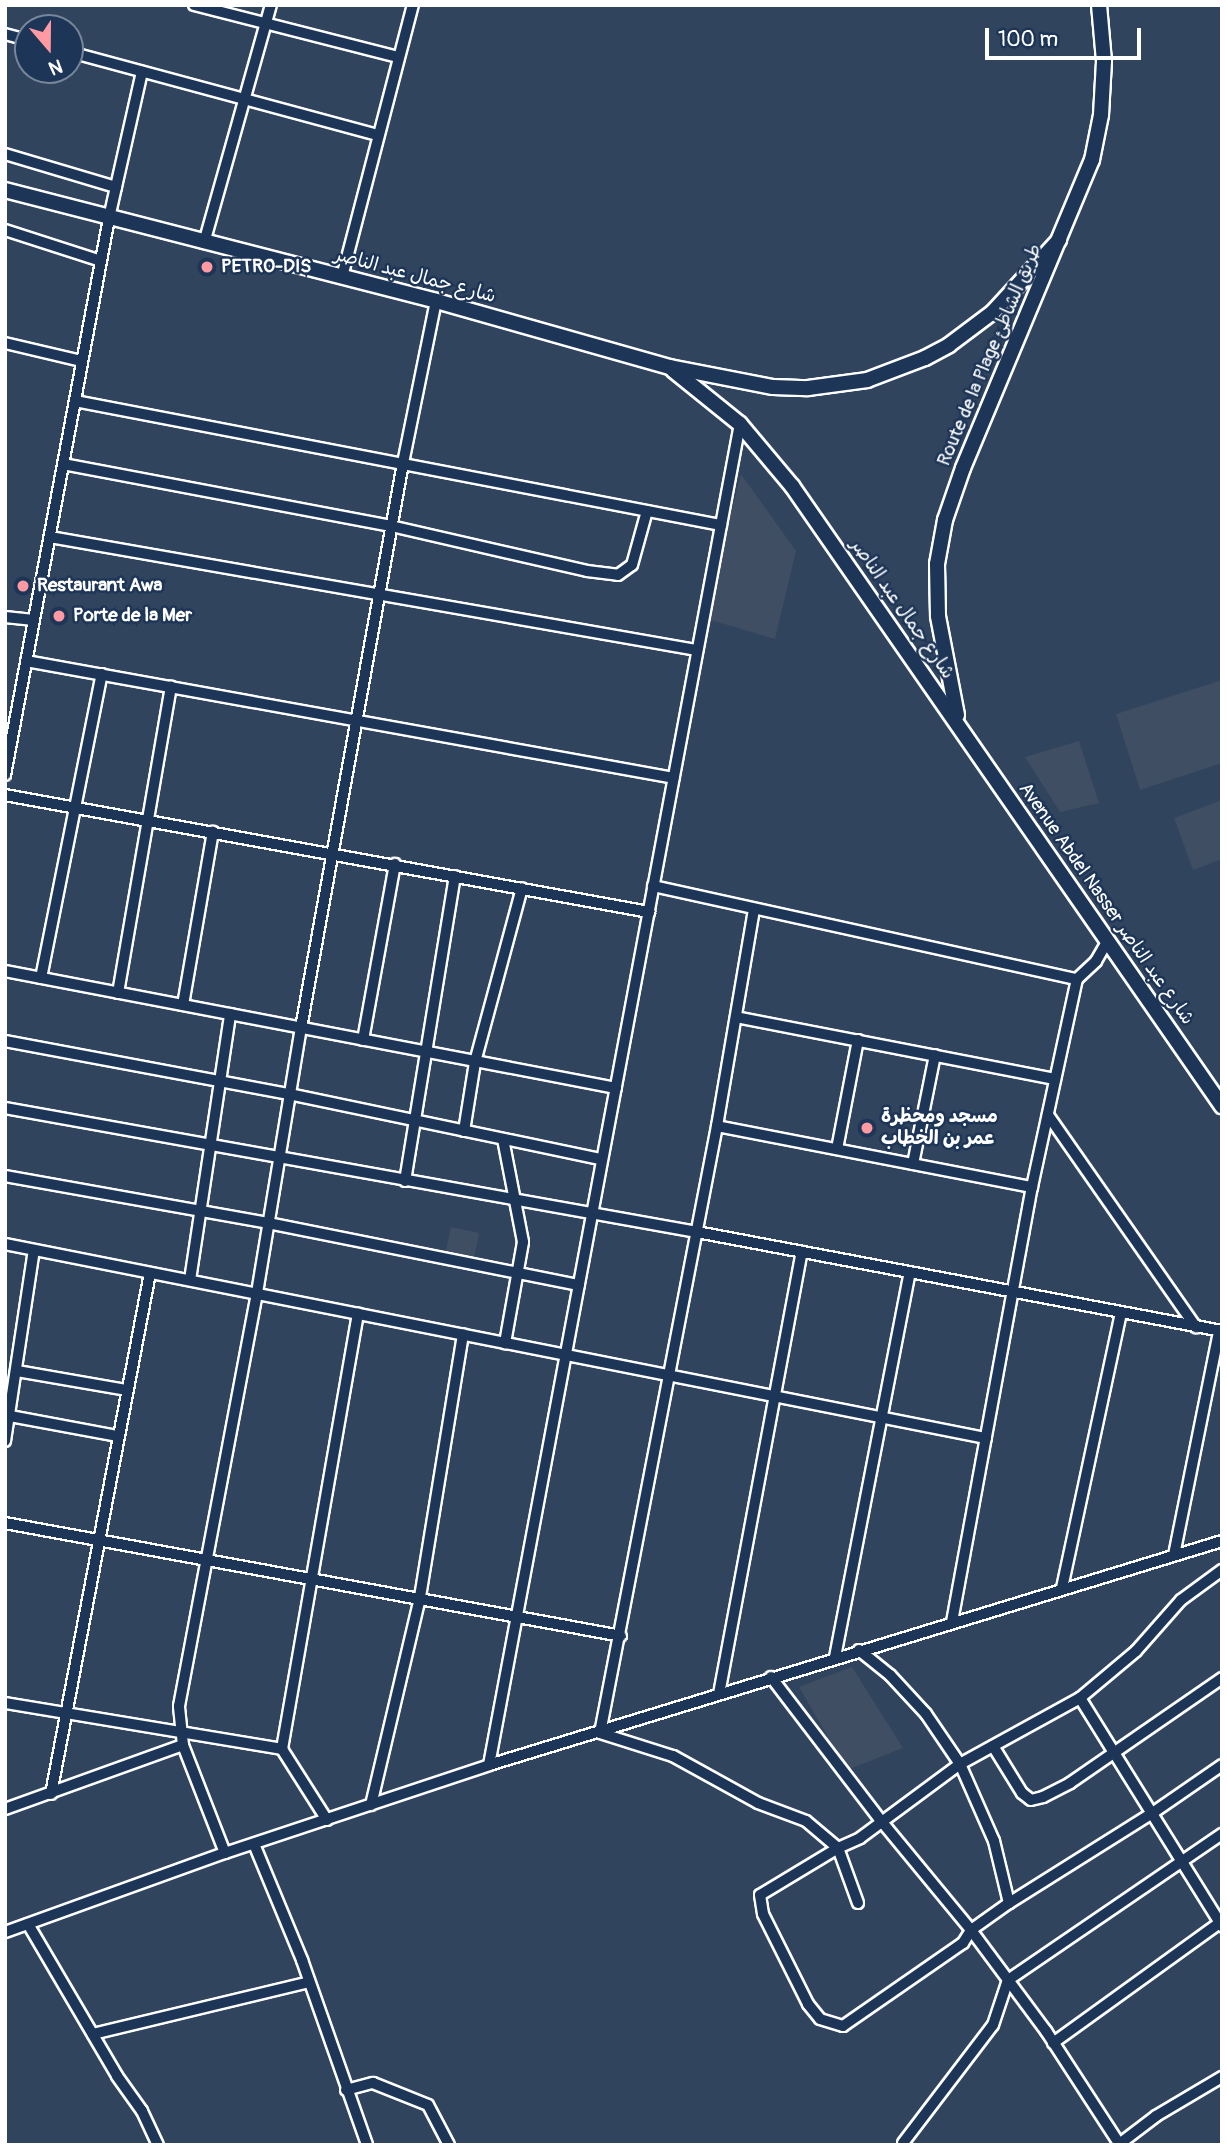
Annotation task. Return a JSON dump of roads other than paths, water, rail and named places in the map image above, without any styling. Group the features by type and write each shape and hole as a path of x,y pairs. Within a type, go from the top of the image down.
{"main road":[{"name":"Route de la Plage طريق الشاطئ","path":"959,723 939,616 937,564 945,520 963,468 1092,160 1101,115 1104,61 1099,5"},
{"name":"شارع جمال عبد الناصر","path":"5,190 436,301 670,367 738,382 808,388 867,380 897,371 949,345 1012,295 1059,240"},
{"name":"شارع جمال عبد الناصر","path":"670,367 740,424 792,486 959,723"},
{"name":"Avenue Abdel Nasser شارع عبد الناصر","path":"959,723 1107,942 1219,1099"}],"street":[{"path":"194,5 398,57"},
{"path":"204,243 271,5"},
{"path":"342,277 412,5"},
{"path":"84,56 378,135"},
{"path":"5,775 109,218 142,72"},
{"path":"5,154 116,187"},
{"path":"5,230 101,261"},
{"path":"225,1853 182,1739 181,1696 257,1293 289,1094 391,526 436,301"},
{"path":"5,343 82,361"},
{"path":"75,401 721,525"},
{"path":"489,1765 740,424"},
{"path":"63,464 391,526 618,575 632,565 647,511"},
{"path":"50,537 698,650"},
{"path":"5,617 34,620"},
{"path":"26,661 674,778"},
{"path":"41,978 102,674"},
{"path":"118,993 171,687"},
{"path":"5,795 649,912"},
{"path":"183,1005 213,832"},
{"path":"363,1040 395,864"},
{"path":"405,1181 455,876"},
{"path":"653,886 1077,979"},
{"path":"464,1131 475,1062 522,888"},
{"path":"600,1733 621,1636 717,1126 754,909"},
{"path":"952,1622 1032,1186 1077,979 1096,961 1107,942"},
{"path":"5,971 616,1088"},
{"path":"190,1280 230,1014"},
{"path":"736,1017 1055,1079"},
{"path":"837,1149 858,1040"},
{"path":"5,1041 289,1094 601,1159"},
{"path":"913,1164 935,1055"},
{"path":"5,1108 697,1232 1221,1331 1174,1555"},
{"path":"1048,1115 1196,1326"},
{"path":"717,1126 1032,1186"},
{"path":"503,1139 523,1242 505,1343"},
{"path":"5,1176 268,1223 579,1285"},
{"path":"5,1244 986,1438"},
{"path":"5,1441 34,1250"},
{"path":"719,1694 802,1252"},
{"path":"835,1657 879,1417 910,1272"},
{"path":"51,1794 64,1712 150,1273"},
{"path":"1062,1588 1121,1312"},
{"path":"327,1820 282,1749 358,1314"},
{"path":"371,1805 420,1597 463,1335"},
{"path":"17,1371 127,1390"},
{"path":"10,1416 118,1436"},
{"path":"5,1523 208,1558 621,1636"},
{"path":"5,1932 225,1853 489,1765 600,1733 835,1657 1219,1541 1222,1555"},
{"path":"1222,1570 1181,1600 1136,1651 1080,1698 960,1764 882,1822 760,1895 764,1914 808,2004 820,2019 843,2026 963,1943 971,1930 1009,1903 1151,1814 1222,1765"},
{"path":"859,1650 890,1675 917,1704 960,1764 994,1841 1009,1903"},
{"path":"771,1677 882,1822 971,1930 1053,2043 1119,2144 1156,2116 1222,2077"},
{"path":"993,1746 1022,1793 1031,1800 1043,1797 1113,1755 1222,1678"},
{"path":"1053,2043 1221,1923 1129,1775 1113,1755 1080,1698"},
{"path":"5,1703 64,1712 182,1739 282,1749"},
{"path":"600,1733 673,1756 758,1803 806,1821 838,1848 858,1903"},
{"path":"5,1809 51,1794 182,1739"},
{"path":"903,2143 993,2025 1008,1980 1222,1834"},
{"path":"254,1844 309,1982 367,2145"},
{"path":"28,1924 142,2111 158,2145"},
{"path":"93,2034 309,1982"},
{"path":"346,2090 373,2082 428,2105 449,2145"}],"place":[{"name":"PETRO-DIS","path":"207,267"},
{"name":"Restaurant Awa","path":"23,586"},
{"name":"Porte de la Mer","path":"59,616"},
{"name":"مسجد ومحظرة عمر بن الخطاب","path":"867,1128"}]}
